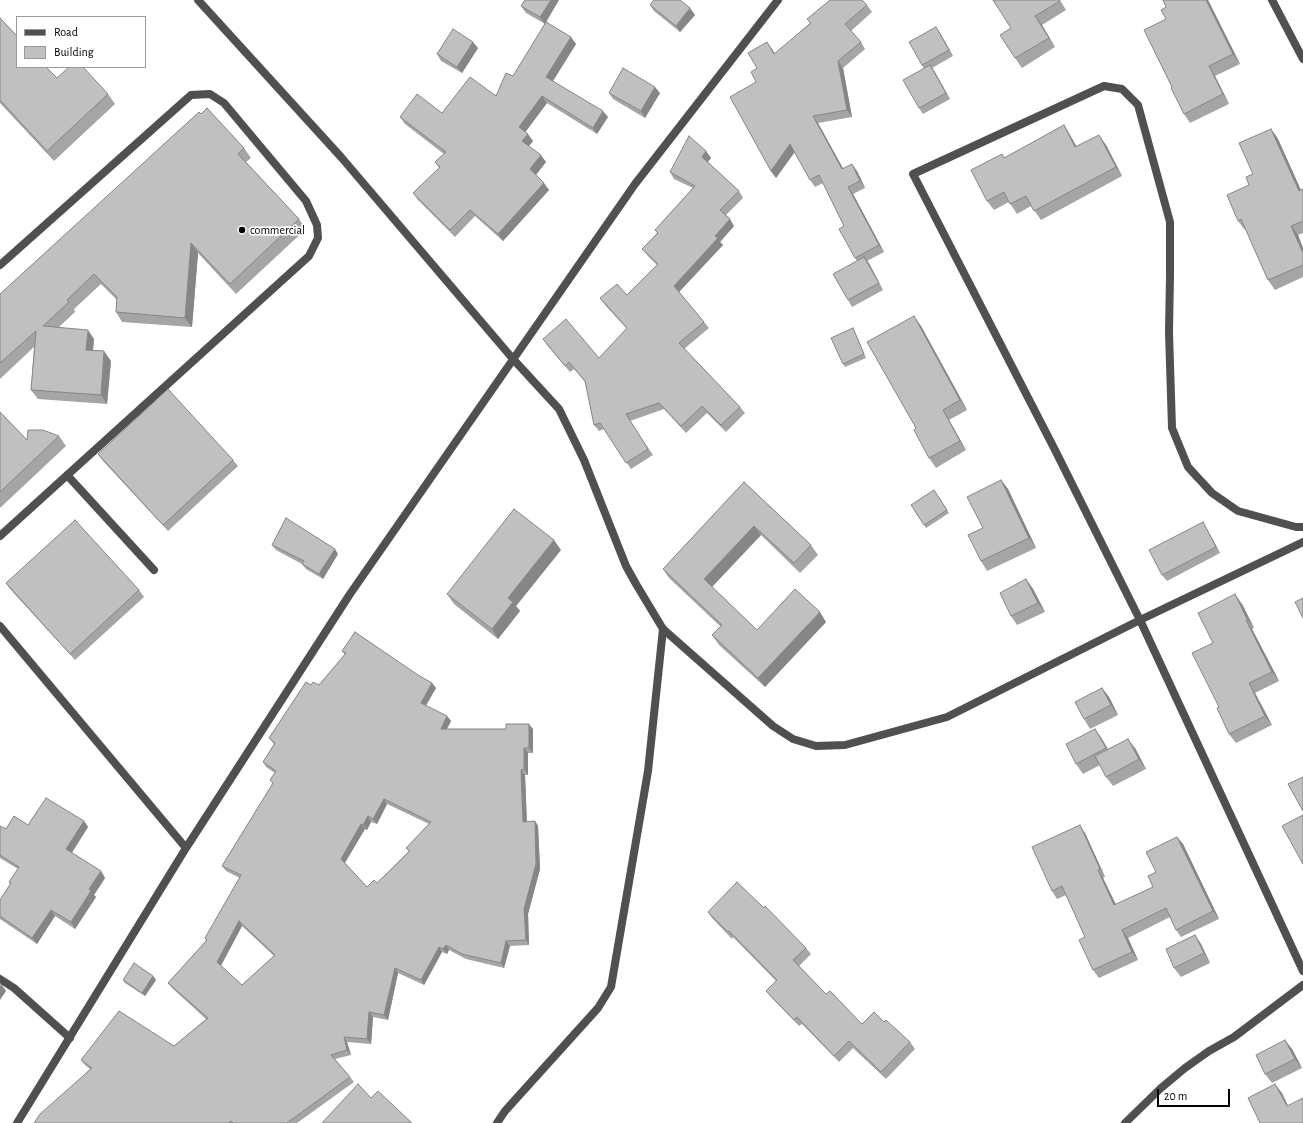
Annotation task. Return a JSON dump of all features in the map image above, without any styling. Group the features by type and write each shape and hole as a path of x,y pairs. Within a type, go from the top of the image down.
{"street":[{"path":"198,0 341,156 513,359 559,409 584,460 626,566 663,629 773,726 793,739 816,746 845,745 947,717 1140,620 1303,542"},
{"path":"17,1123 186,848 350,594 635,184 778,0"},
{"path":"1272,0 1303,59"},
{"path":"1303,528 1238,511 1212,493 1188,467 1172,428 1169,332 1170,222 1138,105 1122,89 1104,86 913,174 1048,436 1140,620 1303,971"},
{"path":"0,265 191,95 210,94 224,103 306,201 317,226 318,238 309,256 0,536"},
{"path":"67,475 154,570"},
{"path":"0,626 186,848"},
{"path":"497,1123 505,1111 598,1008 611,986 648,771 663,629"},
{"path":"0,979 14,988 70,1038"},
{"path":"1126,1123 1161,1088 1185,1068 1209,1051 1234,1037 1303,985"}],"building":[{"path":"525,0 551,0 540,17 521,6"},
{"path":"654,0 680,0 690,8 676,26 650,5"},
{"path":"830,0 862,0 867,5 845,24 861,42 838,61 847,110 813,116 842,169 852,164 860,181 848,187 879,245 855,258 839,229 844,226 819,175 810,180 790,144 771,171 730,97 756,82 751,72 757,68 748,53 767,42 774,54 811,23 807,19"},
{"path":"993,0 1059,0 1060,1 1035,16 1049,38 1015,58 1000,35 1011,28"},
{"path":"1163,0 1206,0 1233,54 1209,66 1223,94 1184,114 1144,30 1166,19 1161,10 1166,7"},
{"path":"0,18 16,35 16,68 47,68 57,78 68,68 84,68 108,94 47,151 0,100"},
{"path":"546,22 571,37 546,77 603,111 593,128 542,96 519,127 528,134 522,141 541,155 530,169 544,183 498,234 470,210 450,230 413,193 440,167 435,162 446,152 400,117 417,94 442,113 470,77 496,96 506,73 513,76"},
{"path":"936,27 949,50 922,65 909,42"},
{"path":"453,29 473,42 457,67 437,54"},
{"path":"930,65 946,93 919,108 903,80"},
{"path":"623,68 655,87 641,111 609,93"},
{"path":"207,108 244,148 238,154 299,219 230,284 191,243 185,318 116,312 117,297 94,274 67,300 69,302 43,326 88,330 86,350 104,351 101,395 31,390 36,331 0,363 0,294 199,112 201,114"},
{"path":"1064,125 1075,147 1099,135 1116,167 1034,211 1026,196 1010,204 1004,192 987,201 971,170 1002,154 1004,158"},
{"path":"1271,129 1299,191 1303,189 1303,221 1291,226 1303,253 1303,265 1268,280 1241,219 1238,221 1227,195 1249,185 1246,177 1253,174 1239,143"},
{"path":"689,136 706,151 702,157 739,191 720,210 730,219 715,236 718,238 674,286 704,322 679,343 740,407 721,425 702,406 681,426 659,403 626,414 648,449 626,463 600,423 594,425 585,381 569,362 565,366 543,339 566,319 599,358 627,328 600,298 617,284 627,295 658,264 642,249 658,233 655,230 695,186 670,172"},
{"path":"864,257 879,283 848,300 833,274"},
{"path":"914,316 960,400 943,410 960,441 929,458 914,430 916,428 867,342"},
{"path":"853,328 864,354 843,364 831,338"},
{"path":"168,389 233,460 163,525 98,454"},
{"path":"0,412 27,440 28,430 43,430 59,436 0,492"},
{"path":"1001,480 1029,538 981,561 968,535 983,528 967,497"},
{"path":"744,482 811,545 794,563 754,526 704,579 757,630 795,589 820,612 758,678 712,635 722,625 663,569"},
{"path":"934,490 947,510 924,525 911,505"},
{"path":"514,509 554,540 508,598 513,602 492,629 447,594"},
{"path":"286,518 335,549 319,574 302,564 304,561 272,545"},
{"path":"75,520 139,590 70,654 6,583"},
{"path":"1203,522 1216,547 1162,575 1149,550"},
{"path":"1026,579 1038,603 1011,616 1000,593"},
{"path":"1235,594 1247,619 1246,620 1272,672 1249,683 1265,716 1229,734 1217,708 1219,707 1192,653 1213,643 1198,613"},
{"path":"1303,598 1303,618 1295,602"},
{"path":"355,632 432,683 421,703 447,716 441,729 506,729 506,724 529,724 529,748 524,748 524,769 521,770 523,822 535,821 536,864 524,909 526,940 506,941 501,963 462,954 446,945 443,949 439,947 421,980 395,968 384,1015 369,1012 367,1039 344,1037 347,1050 331,1055 350,1077 287,1123 233,1123 231,1121 229,1123 34,1123 40,1114 92,1068 81,1060 119,1011 174,1046 208,1018 168,983 207,940 205,938 241,875 222,866 273,783 270,780 276,771 263,762 275,743 269,738 306,682 311,685 313,682 319,685 346,653 342,651","holes":["384,799 431,822 406,848 410,851 377,883 374,880 367,887 341,859 361,824 363,825 368,816 373,819","239,921 275,955 242,985 217,962"]},
{"path":"1102,688 1111,705 1084,719 1075,702"},
{"path":"1095,729 1106,748 1076,764 1066,744"},
{"path":"1128,739 1139,759 1106,777 1095,756"},
{"path":"1303,777 1303,811 1288,784"},
{"path":"46,798 84,821 66,849 101,871 89,889 91,891 71,922 51,910 32,938 0,916 0,900 19,867 0,855 0,826 6,829 14,816 28,825"},
{"path":"1303,815 1303,864 1282,826"},
{"path":"1080,825 1114,905 1153,887 1148,876 1156,872 1146,852 1177,837 1213,911 1176,930 1166,908 1122,930 1132,952 1093,970 1079,940 1085,937 1062,886 1052,891 1032,847"},
{"path":"737,882 764,908 765,906 806,948 793,960 826,994 830,991 862,1024 874,1012 884,1022 886,1020 910,1042 881,1072 849,1041 834,1056 797,1017 794,1020 766,991 777,980 729,931 728,932 708,912"},
{"path":"1195,935 1204,953 1174,968 1166,949"},
{"path":"134,963 153,976 142,993 123,980"},
{"path":"1285,1040 1295,1059 1265,1074 1256,1055"},
{"path":"358,1084 371,1098 378,1091 412,1123 322,1123"},
{"path":"1275,1084 1287,1106 1303,1098 1302,1123 1260,1123 1248,1098"}],"place":[{"name":"commercial","path":"242,230"}]}
